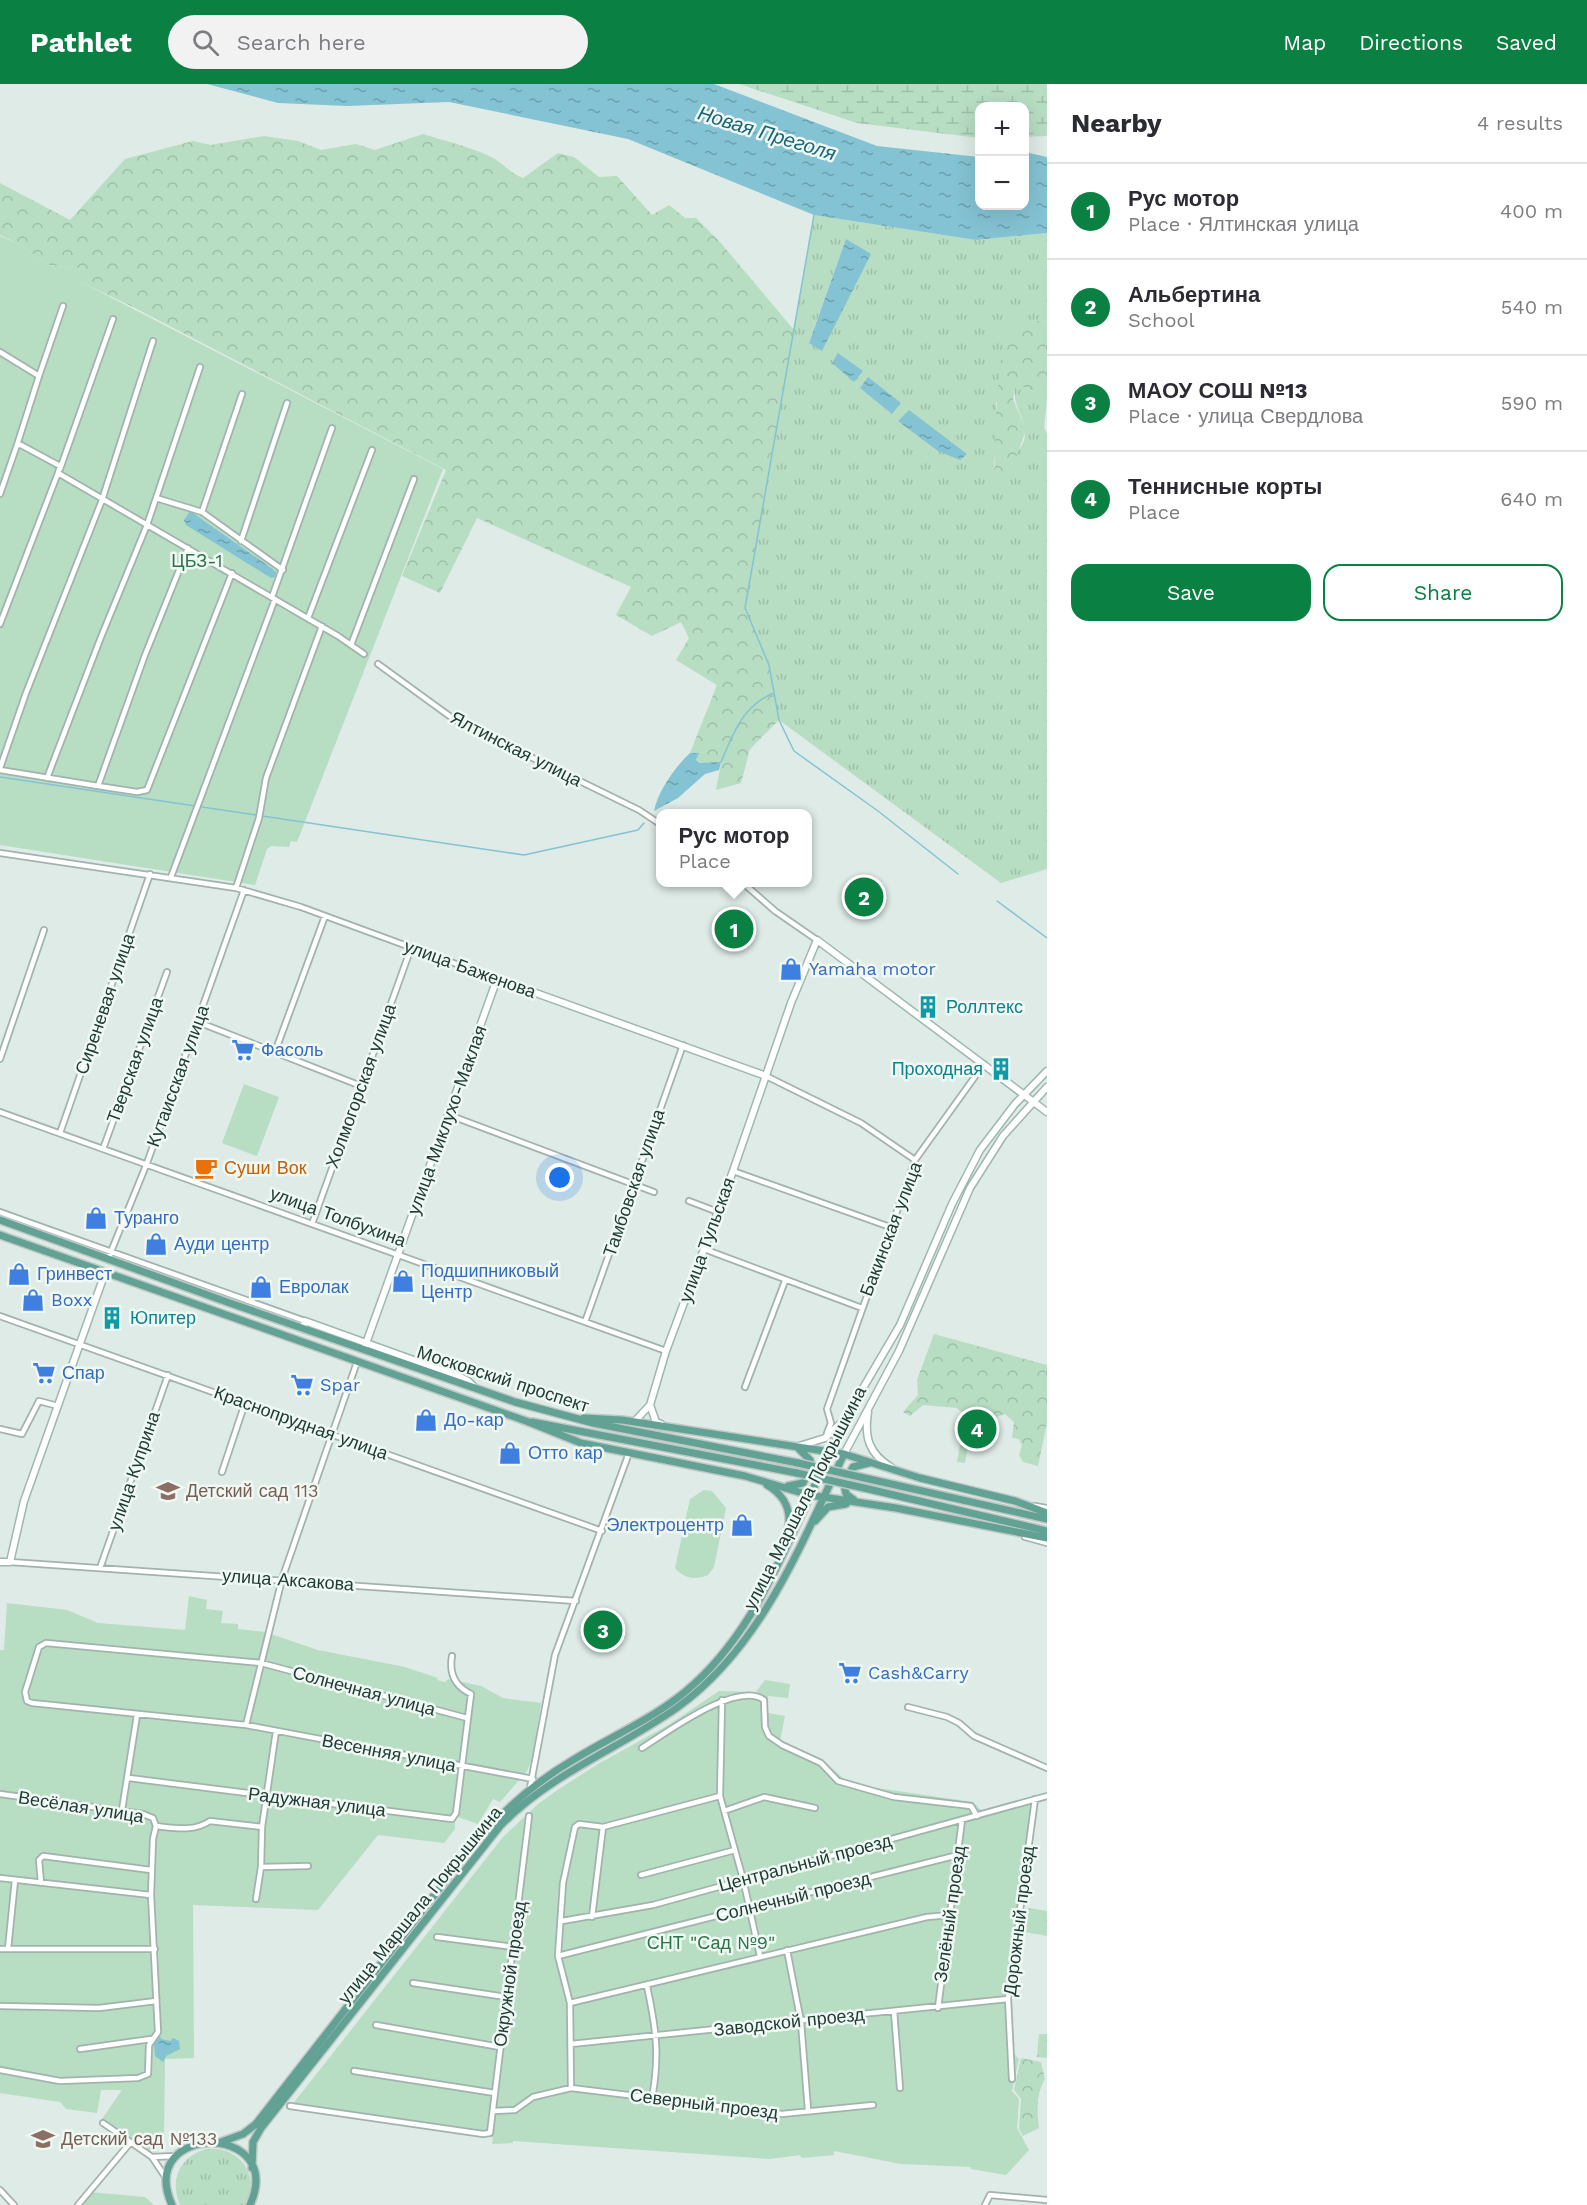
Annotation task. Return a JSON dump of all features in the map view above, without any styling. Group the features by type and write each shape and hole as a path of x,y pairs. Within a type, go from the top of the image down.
{"main road":[{"name":"Московский проспект","path":"0,1220 189,1289 304,1325 474,1387 572,1418 798,1463 1047,1519"},
{"name":"Московский проспект","path":"0,1235 526,1421 797,1473 1047,1531"},
{"path":"224,1315 228,1302"},
{"name":"улица Маршала Покрышкина","path":"839,1433 851,1410"},
{"path":"572,1418 634,1422 831,1451 1015,1501 1047,1513"},
{"path":"526,1421 565,1439 757,1480 809,1495 945,1517 1008,1532 1047,1538"},
{"path":"777,1486 799,1486 808,1474 810,1460 795,1446"},
{"name":"улица Маршала Покрышкина","path":"180,2154 199,2143 221,2142 243,2134 256,2124 475,1843 506,1810 548,1776 661,1709 705,1674 743,1628 831,1451"},
{"name":"улица Маршала Покрышкина","path":"252,2205 255,2184 252,2168 253,2142 261,2128 491,1837 517,1810 549,1784 665,1716 711,1680 751,1633 790,1567 844,1454"},
{"path":"860,1503 846,1495 845,1482 854,1466 875,1463"},
{"path":"757,1480 780,1495 787,1507 789,1524 780,1555"},
{"path":"807,1532 828,1507 860,1503"},
{"path":"221,2142 238,2151 252,2168"},
{"path":"172,2205 167,2183 171,2167 180,2154"}],"street":[{"path":"0,494 19,445 63,306"},
{"path":"0,624 59,471 113,319"},
{"path":"153,341 102,500 26,693 0,769 137,792 147,790 232,573"},
{"path":"0,352 39,376"},
{"path":"47,778 100,637 147,525 200,367"},
{"path":"202,512 242,394"},
{"path":"241,541 286,403"},
{"path":"171,878 274,598 332,428"},
{"path":"19,445 60,466 59,471"},
{"path":"308,618 372,450"},
{"path":"59,471 102,500 232,573 322,626 364,654"},
{"path":"351,645 414,479"},
{"path":"156,498 202,512 283,570"},
{"path":"98,786 145,655 188,548"},
{"path":"236,888 260,815 266,778 322,626"},
{"name":"Ялтинская улица","path":"378,664 455,720 639,810 656,821"},
{"name":"улица Баженова","path":"0,853 236,888 325,916 766,1076 861,1123 915,1160"},
{"name":"Сиреневая улица","path":"60,1133 150,874"},
{"path":"748,887 775,911 1047,1112"},
{"name":"Кутаисская улица","path":"108,1259 147,1163 244,890"},
{"path":"275,1052 325,916"},
{"path":"0,1059 44,930"},
{"name":"улица Тульская","path":"650,1405 666,1351 817,940"},
{"name":"Холмогорская улица","path":"312,1224 411,948"},
{"name":"Тверская улица","path":"103,1149 167,972"},
{"name":"улица Миклухо-Маклая","path":"366,1346 370,1329 497,979"},
{"path":"198,1022 361,1086"},
{"name":"Тамбовская улица","path":"585,1322 683,1044"},
{"name":"Бакинская улица","path":"821,1440 831,1423 827,1409 915,1160 984,1064"},
{"name":"улица Маршала Покрышкина","path":"851,1410 900,1325 952,1204 972,1164 998,1125 1047,1071"},
{"name":"улица Маршала Покрышкина","path":"844,1454 902,1345 970,1188 999,1142 1047,1087"},
{"name":"улица Толбухина","path":"0,1112 666,1351"},
{"path":"448,1115 634,1182 654,1192"},
{"path":"733,1171 890,1227"},
{"path":"689,1201 718,1212"},
{"path":"0,1212 192,1280 304,1325 355,1338 366,1346"},
{"path":"704,1249 862,1308"},
{"path":"10,1562 24,1501 105,1273"},
{"path":"189,1289 192,1280"},
{"path":"745,1387 785,1281"},
{"name":"Краснопрудная улица","path":"0,1316 602,1531"},
{"path":"355,1338 361,1337 370,1329"},
{"path":"246,1725 282,1579 357,1362"},
{"name":"улица Куприна","path":"100,1568 168,1375"},
{"path":"0,1429 22,1434 39,1401 58,1406"},
{"path":"222,1472 245,1403"},
{"path":"869,1404 866,1433 870,1446 879,1459 899,1471"},
{"path":"634,1422 650,1405 656,1422 666,1427"},
{"path":"795,1446 821,1440 834,1431 851,1410"},
{"name":"улица Маршала Покрышкина","path":"831,1451 839,1433"},
{"path":"529,1790 536,1768 553,1664 629,1453"},
{"path":"1015,1501 1047,1508"},
{"path":"1008,1532 1047,1543"},
{"name":"улица Аксакова","path":"0,1562 282,1579 576,1601"},
{"name":"Солнечная улица","path":"137,1715 27,1701 25,1692 39,1647 46,1643 261,1664 467,1718"},
{"path":"452,1656 450,1669 459,1689 471,1694 461,1767"},
{"path":"642,1748 722,1700 752,1695 764,1700 765,1727 769,1736 782,1745 821,1763 838,1781 894,1797 971,1806 977,1816"},
{"path":"722,1700 720,1796 743,1880 760,1956"},
{"path":"909,1707 947,1717 959,1723 974,1736 1047,1768"},
{"path":"122,1810 129,1778 137,1715"},
{"name":"Весенняя улица","path":"137,1715 246,1725 533,1779"},
{"path":"256,1899 261,1867 262,1827 276,1731"},
{"name":"Радужная улица","path":"129,1778 445,1820 452,1818 456,1813 461,1767"},
{"path":"536,1768 539,1774 548,1776"},
{"name":"Весёлая улица","path":"0,1794 122,1810 153,1818 156,1826 179,1829 203,1826 210,1821 262,1827"},
{"path":"493,2111 515,2110 533,2097 571,2088 570,2002 558,1956 563,1883 575,1827 579,1824 590,1823 603,1827 720,1796"},
{"name":"Центральный проезд","path":"561,1921 653,1905 1047,1796"},
{"path":"724,1810 764,1797 815,1809"},
{"name":"Дорожный проезд","path":"1012,2079 1014,2068 1008,1999 1035,1799"},
{"name":"Окружной проезд","path":"290,2106 483,2134 490,2133 529,1816"},
{"name":"Зелёный проезд","path":"938,2008 962,1820"},
{"path":"80,2049 151,2039 157,2036 151,1895 151,1870 156,1826"},
{"path":"592,1917 603,1827"},
{"path":"641,1875 735,1850"},
{"name":"Солнечный проезд","path":"558,1956 958,1854"},
{"path":"41,1883 39,1860 43,1856 151,1870"},
{"path":"261,1867 308,1866"},
{"path":"0,1878 151,1895"},
{"path":"8,1949 15,1880"},
{"path":"570,2002 647,1986 760,1956 927,1917 950,1915"},
{"path":"437,1937 513,1947"},
{"path":"0,1949 155,1949"},
{"path":"787,1950 801,2022 808,2110"},
{"path":"412,1983 506,1997"},
{"path":"647,1986 657,2034 658,2064 652,2098"},
{"name":"Заводской проезд","path":"571,2044 1008,1999"},
{"path":"0,2006 99,2008 156,2001"},
{"path":"894,2011 900,2088"},
{"path":"376,2025 500,2048"},
{"path":"0,2070 60,2081 138,2078 148,2074 151,2039"},
{"path":"354,2071 495,2093"},
{"name":"Северный проезд","path":"571,2088 782,2115 808,2110 873,2105"},
{"path":"103,2123 152,2157 163,2170 167,2183"},
{"path":"78,2205 130,2143"},
{"path":"152,2157 165,2158 180,2154"},
{"path":"0,2190 14,2205"},
{"path":"985,2205 990,2195 1047,2200"}],"green space":[{"path":"739,84 1047,84 1047,136 1029,137 1029,102 975,102 975,138 857,123"},
{"path":"423,134 487,155 523,178 558,153 574,157 599,177 617,176 652,215 669,205 685,218 696,218 720,242 794,330 745,608 769,665 779,720 750,749 741,783 716,790 721,763 701,763 696,760 698,754 690,753 717,685 676,660 689,638 681,622 652,636 616,615 631,587 477,518 440,593 402,576 446,470 83,283 83,269 48,265 19,244 0,235 0,183 70,220 125,159 193,141 211,145 264,136 298,141 321,150 356,144 375,150"},
{"path":"814,215 976,240 1047,233 1047,323 1036,320 996,403 997,437 993,469 1016,452 1024,441 1024,426 1016,404 1015,388 1025,387 1047,399 1044,428 1047,434 1047,869 1001,883 779,720 769,665 745,608","holes":["846,239 822,351 809,342"]},
{"name":"ЦБЗ-1","path":"0,236 19,244 48,265 83,269 83,283 443,469 297,842 291,841 289,847 271,846 267,849 255,885 0,845"},
{"path":"1036,320 1047,323 1047,399 1025,387 1015,388 1013,399 1026,430 1007,482 996,479 994,452 1004,342 1007,333 1013,328"},
{"path":"244,1084 279,1097 257,1156 222,1143"},
{"path":"934,1334 1047,1365 1047,1423 1038,1466 1023,1462 1019,1455 1022,1445 1019,1439 1012,1438 1014,1422 1005,1414 996,1417 960,1411 957,1408 923,1405 910,1416 903,1412 918,1395 917,1380"},
{"path":"960,1445 968,1446 965,1463 957,1462"},
{"path":"704,1490 712,1491 726,1508 714,1567 708,1575 690,1578 675,1568 690,1499"},
{"path":"189,1596 207,1600 206,1609 223,1611 221,1623 238,1624 238,1629 265,1632 318,1650 405,1667 445,1682 448,1679 481,1686 503,1698 541,1703 533,1757 527,1771 500,1802 493,1799 478,1824 455,1816 455,1829 444,1843 378,1835 318,1910 193,1905 194,2058 165,2059 164,2135 156,2135 156,2153 143,2148 102,2119 122,2090 101,2090 97,2113 66,2109 60,2102 0,2093 0,1650 4,1650 7,1603 67,1610 98,1623 185,1630"},
{"name":"СНТ \"Сад №9\"","path":"765,1680 790,1684 788,1698 768,1696 768,1713 785,1716 780,1741 827,1764 843,1778 863,1786 973,1802 981,1810 1033,1802 1008,2014 1011,2050 1019,2059 1012,2091 1019,2099 1017,2128 1029,2150 1006,2175 971,2169 971,2167 901,2164 834,2151 834,2155 802,2158 800,2155 770,2159 513,2141 513,2143 492,2144 493,2138 487,2132 292,2105 503,1837 538,1804 598,1764 670,1724 719,1691 756,1692"},
{"path":"1028,1908 1047,1911 1047,1936 1025,1932 1024,1935 1020,1934 1026,1930"},
{"path":"1039,2034 1047,2034 1047,2058 1037,2057"},
{"path":"1021,2058 1041,2062 1045,2079 1038,2102 1039,2128 1023,2136 1019,2129 1021,2099 1014,2090"},
{"path":"207,2149 229,2152 238,2157 244,2165 251,2183 247,2205 180,2205 176,2187 179,2170 190,2157"},
{"path":"89,2192 145,2197 154,2205 78,2205"}],"water":[{"name":"Новая Преголя","path":"207,84 714,84 877,146 975,157 975,210 1029,210 1029,153 1047,157 1047,233 976,240 814,215 628,139 449,102 347,106 278,103"},
{"path":"846,239 871,254 822,351 809,343"},
{"path":"838,353 863,371 854,382 832,363"},
{"path":"868,377 901,403 892,414 860,388"},
{"path":"909,410 967,454 960,460 938,451 898,421"},
{"path":"190,511 270,567 276,572 275,577 271,578 186,525 184,520"},
{"path":"690,753 699,753 696,760 700,763 721,762 719,770 705,774 678,798 654,811 659,795"},
{"path":"160,2036 161,2039 170,2041 173,2038 179,2041 180,2049 166,2056 163,2062 155,2056 154,2044"}],"waterway":[{"path":"814,215 745,608 769,665 779,720 794,751 878,811 958,874"},
{"path":"721,762 740,722 754,705 774,693"},
{"path":"0,777 524,855 638,830 644,823"},
{"path":"997,901 1047,938"}],"place":[{"name":"Альбертина","path":"864,897"},
{"name":"Рус мотор","path":"734,929"},
{"name":"Yamaha motor","path":"791,969"},
{"name":"Роллтекс","path":"928,1007"},
{"name":"Фасоль","path":"243,1050"},
{"name":"Проходная","path":"1001,1069"},
{"name":"Суши Вок","path":"206,1168"},
{"name":"Туранго","path":"96,1218"},
{"name":"Ауди центр","path":"156,1244"},
{"name":"Гринвест","path":"19,1274"},
{"name":"Подшипниковый Центр","path":"403,1281"},
{"name":"Евролак","path":"261,1287"},
{"name":"Boxx","path":"33,1300"},
{"name":"Юпитер","path":"112,1318"},
{"name":"Спар","path":"44,1373"},
{"name":"Spar","path":"302,1385"},
{"name":"До-кар","path":"426,1420"},
{"name":"Теннисные корты","path":"977,1429"},
{"name":"Отто кар","path":"510,1453"},
{"name":"Детский сад 113","path":"168,1491"},
{"name":"Электроцентр","path":"742,1525"},
{"name":"МАОУ СОШ №13","path":"603,1630"},
{"name":"Cash&Carry","path":"850,1673"},
{"name":"Детский сад №133","path":"43,2139"}]}
